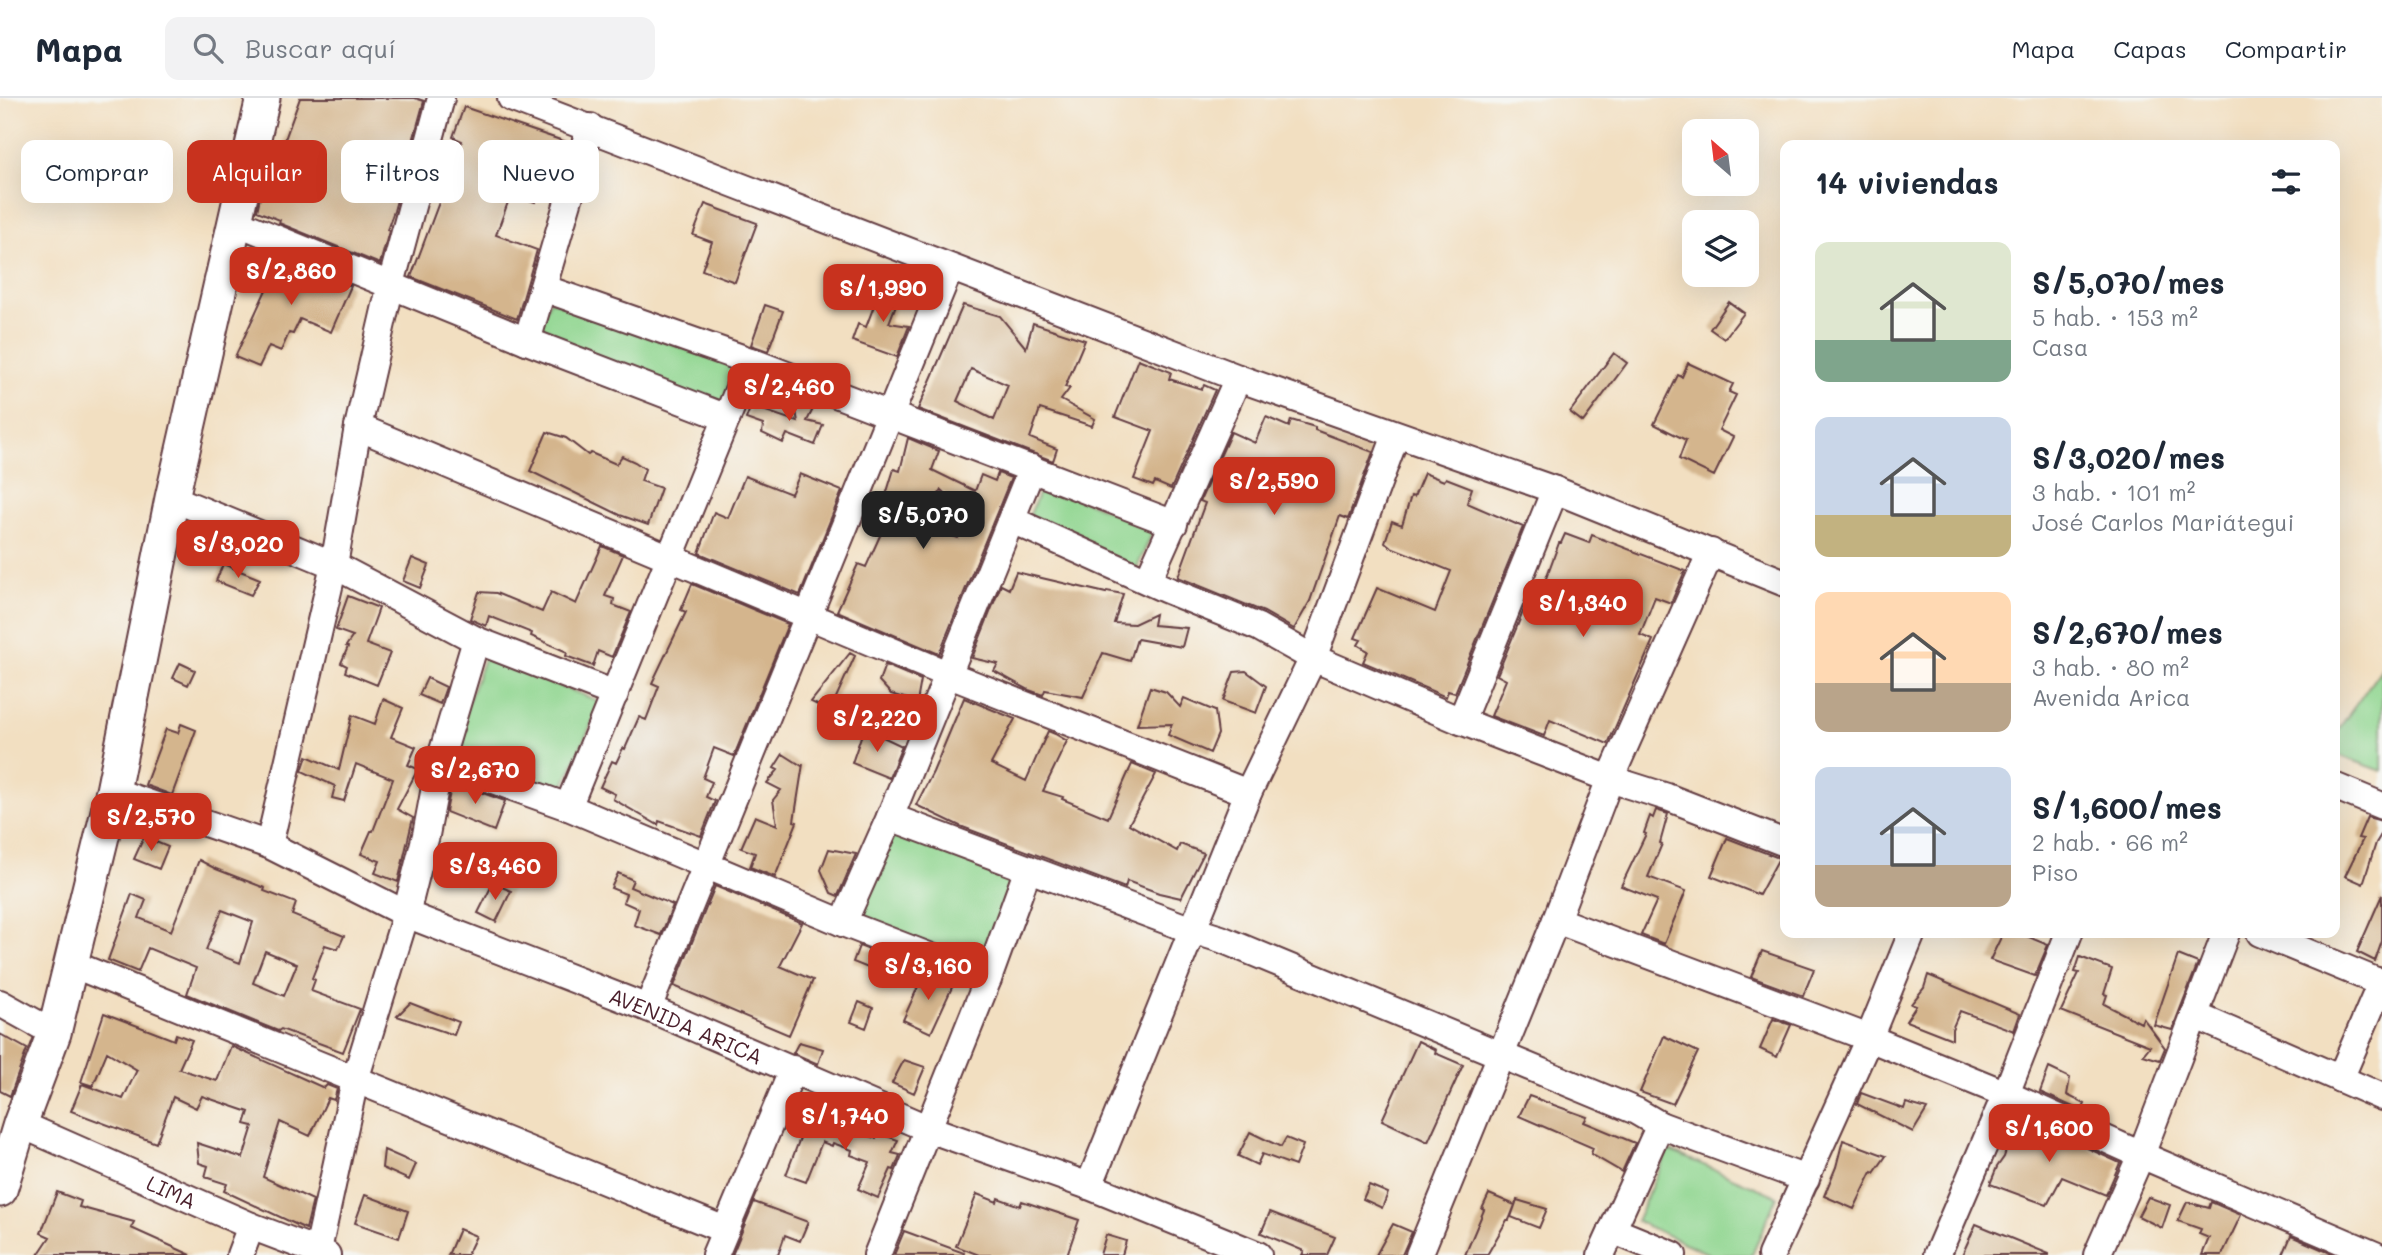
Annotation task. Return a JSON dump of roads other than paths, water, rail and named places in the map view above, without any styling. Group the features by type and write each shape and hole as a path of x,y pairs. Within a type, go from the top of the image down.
{"main road":[{"path":"0,1190 20,1124 54,1033 72,964 113,792 172,498 263,98"}],"street":[{"path":"269,845 334,565 358,427 391,284 442,98"},
{"path":"511,98 1238,378 1555,491 1780,581"},
{"path":"527,341 590,127"},
{"path":"236,222 527,341 727,418"},
{"path":"648,1007 950,268"},
{"path":"543,288 750,361 1174,524"},
{"path":"568,807 750,361"},
{"path":"1148,580 1238,378"},
{"path":"358,427 947,674 1248,793"},
{"path":"1088,1186 1248,793 1313,659 1396,435"},
{"path":"843,923 890,817 1032,468"},
{"path":"1461,721 1555,491"},
{"path":"172,498 334,565 476,640 615,694"},
{"path":"1012,520 1165,589 1258,627 1313,659 1461,721 1609,779 1780,838"},
{"path":"1419,1255 1556,920 1609,779 1711,552"},
{"path":"322,1253 355,1080 406,914 426,835 440,761 476,640"},
{"path":"440,761 568,807 843,923 988,979"},
{"path":"2340,788 2382,806"},
{"name":"AVENIDA ARICA","path":"113,792 269,845 406,914 648,1007 929,1129 1088,1186 1247,1253"},
{"path":"890,817 1221,939 1636,1111 1660,1125 1806,1179"},
{"path":"877,1255 988,979 1028,869"},
{"path":"1556,920 1869,1038 2006,1094 2375,1255"},
{"path":"1771,1255 1869,1038 1910,938"},
{"path":"1937,1255 2006,1094 2067,938"},
{"path":"2098,1255 2141,1155 2224,938"},
{"path":"2272,938 2382,982 2340,1079"},
{"path":"72,964 725,1230"},
{"path":"0,1003 54,1033"},
{"path":"2194,1015 2382,1097"},
{"path":"715,1255 793,1069"},
{"name":"LIMA","path":"20,1124 251,1226 322,1253"},
{"path":"1601,1255 1660,1125"},
{"path":"240,1255 251,1226"},
{"path":"1612,1230 1673,1255"}]}
